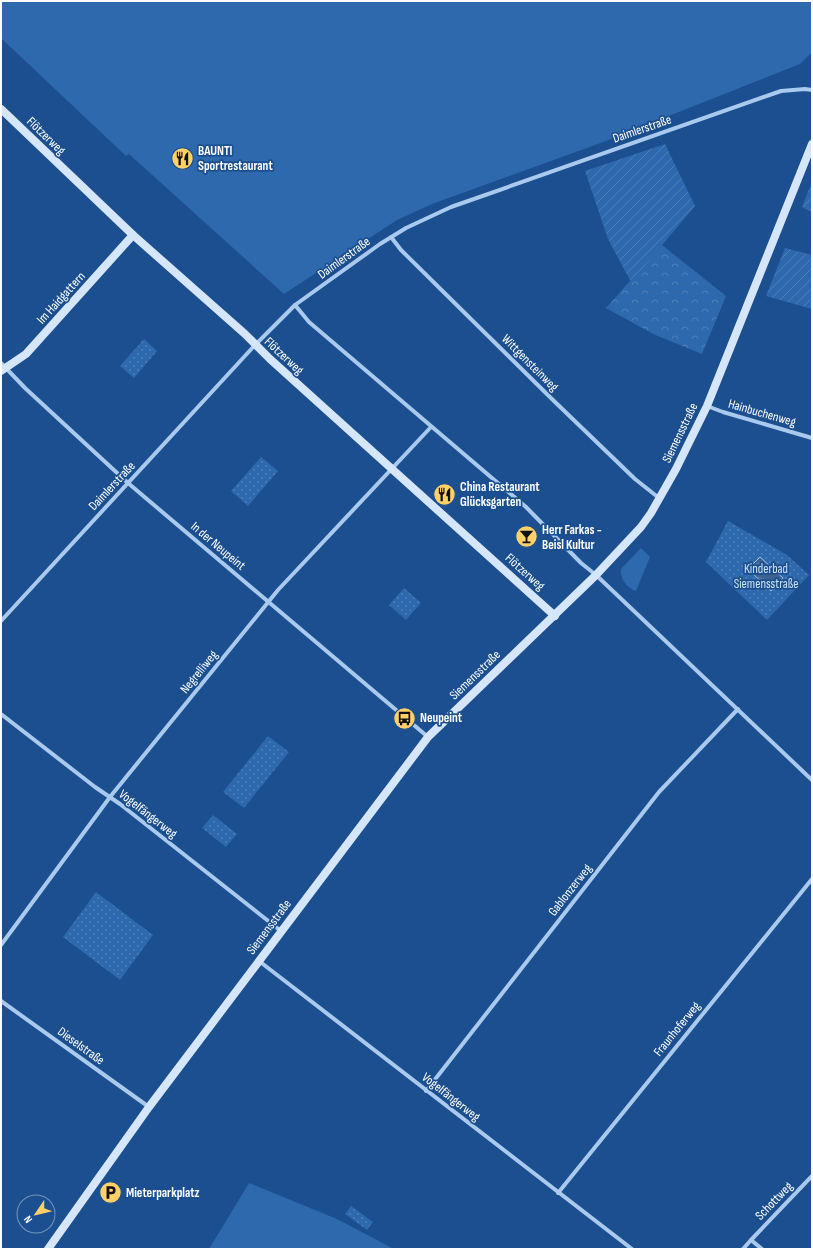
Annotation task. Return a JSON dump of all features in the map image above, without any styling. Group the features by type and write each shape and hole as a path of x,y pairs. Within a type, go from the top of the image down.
{"street":[{"name":"Daimlerstraße","path":"1,621 255,345 295,305 391,237 428,217 451,207 773,94 789,90 812,90"},
{"name":"Flötzerweg","path":"1,109 133,235 555,616"},
{"name":"Siemensstraße","path":"48,1249 149,1107 428,737 555,616 641,527 676,469 707,406 812,144"},
{"name":"Im Haidgattern","path":"2,367 26,354 133,235"},
{"name":"Wittgensteinweg","path":"391,237 401,250 555,402 635,479 659,498"},
{"path":"295,305 309,322 526,507 581,563 596,575 812,780"},
{"name":"In der Neupeint","path":"2,367 128,483 428,737"},
{"name":"Hainbuchenweg","path":"707,406 812,438"},
{"name":"Negrelliweg","path":"1,945 110,797 268,602 431,427"},
{"name":"Gablonzerweg","path":"426,1090 659,792 738,709"},
{"name":"Vogelfängerweg","path":"1,714 281,931"},
{"name":"Fraunhoferweg","path":"558,1192 812,879"},
{"name":"Vogelfängerweg","path":"259,960 632,1249"},
{"name":"Dieselstraße","path":"1,1001 149,1107"},
{"name":"Schottweg","path":"751,1240 812,1176"},
{"path":"743,1249 751,1240 762,1249"}],"green space":[{"path":"1,1 812,1 812,52 800,64 598,144 432,204 397,220 284,294 129,154 126,156 2,39"},
{"path":"665,144 695,206 631,282 608,239 585,171"},
{"path":"812,182 812,212 802,207"},
{"path":"662,245 726,296 702,354 653,334 606,308"},
{"path":"785,248 812,255 812,309 766,296"},
{"path":"144,339 157,351 134,378 120,366"},
{"path":"261,457 278,471 248,506 231,491"},
{"name":"Kinderbad Siemensstraße","path":"728,521 787,555 809,575 767,620 706,562"},
{"path":"641,548 650,557 636,591 629,588 624,582 621,569"},
{"path":"404,588 421,603 406,620 389,605"},
{"path":"268,736 289,752 244,808 223,792"},
{"path":"213,815 237,834 226,847 202,828"},
{"path":"96,892 153,935 120,980 63,937"},
{"path":"249,1183 337,1219 394,1249 209,1249"},
{"path":"351,1206 373,1222 367,1230 345,1214"}],"water":[{"path":"760,557 783,578 771,591 748,569"}],"place":[{"name":"BAUNTI Sportrestaurant","path":"182,158"},
{"name":"China Restaurant Glücksgarten","path":"445,494"},
{"name":"Herr Farkas - Beisl Kultur","path":"527,537"},
{"name":"Neupeint","path":"405,718"},
{"name":"Mieterparkplatz","path":"111,1193"}]}
